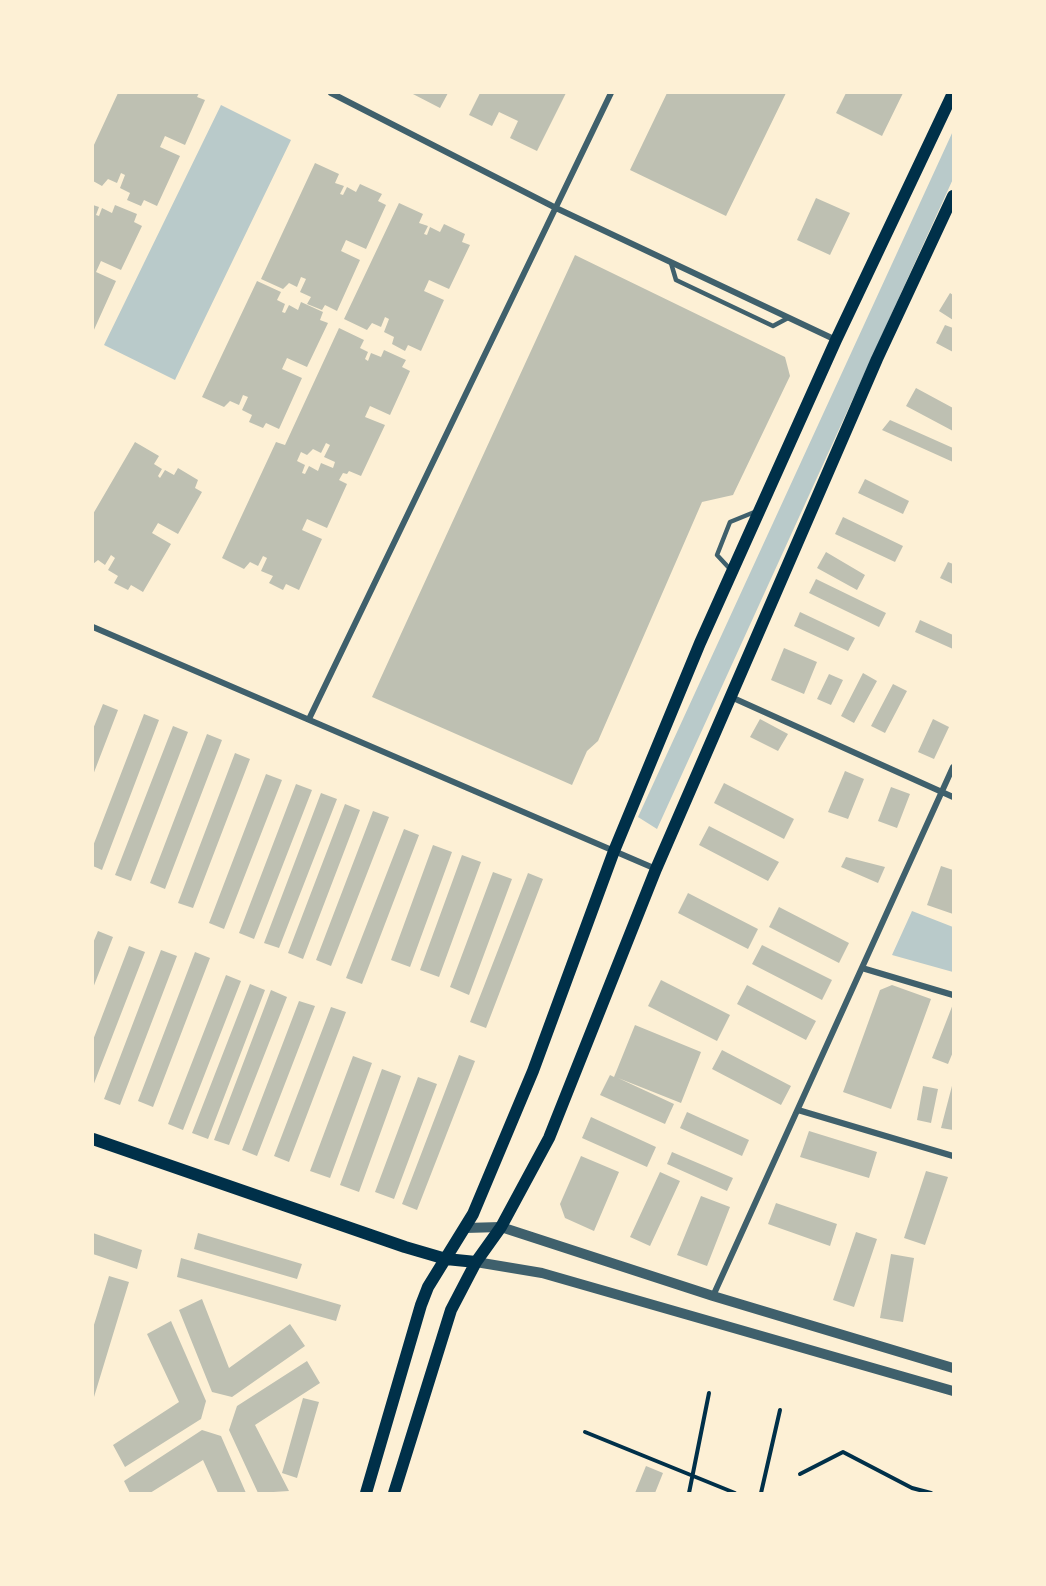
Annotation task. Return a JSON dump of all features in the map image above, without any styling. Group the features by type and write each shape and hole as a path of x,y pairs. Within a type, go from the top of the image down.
{"main road":[{"path":"366,1493 421,1305 465,1228 533,1071 614,851 700,643 836,340 952,93"},
{"path":"394,1493 450,1310 476,1262 501,1227 549,1138 656,869 877,359 953,195"},
{"path":"93,1139 446,1259 476,1262"}],"street":[{"path":"331,93 556,208 836,340"},
{"path":"309,719 611,93"},
{"path":"93,627 656,869"},
{"path":"730,697 953,797"},
{"path":"713,1296 953,767"},
{"path":"862,968 953,995"},
{"path":"798,1110 953,1156"},
{"path":"465,1228 501,1227 713,1296 953,1368"},
{"path":"476,1262 542,1273 953,1391"}],"lane":[{"path":"671,263 676,280 773,326 788,318"},
{"path":"733,571 717,555 730,522 760,510"}],"path":[{"path":"688,1493 709,1393"},
{"path":"761,1493 780,1410"},
{"path":"585,1432 735,1493"},
{"path":"800,1474 843,1452 910,1491 931,1493"}],"shaded area":[{"path":"221,105 291,140 175,380 104,345"},
{"path":"953,131 953,179 657,829 638,817"},
{"path":"912,911 953,927 953,972 892,955"}],"building":[{"path":"118,93 199,93 197,97 205,100 185,145 165,136 160,147 180,156 157,206 144,200 141,206 127,200 130,193 120,188 125,175 121,173 117,183 108,179 102,186 93,181 93,147"},
{"path":"411,93 448,93 440,108"},
{"path":"480,93 566,93 537,151 510,138 518,121 499,112 492,126 469,115"},
{"path":"667,93 786,93 726,216 630,170"},
{"path":"846,93 903,93 882,136 836,113"},
{"path":"315,163 339,174 335,183 344,186 340,194 343,195 347,187 356,192 360,184 382,194 378,201 386,205 366,249 346,240 341,251 360,260 337,311 325,305 322,310 307,304 311,297 300,292 306,279 301,277 297,287 289,283 283,289 261,279"},
{"path":"816,198 850,213 830,255 797,240"},
{"path":"399,203 423,214 419,223 428,226 424,234 427,235 430,227 440,232 444,224 465,234 462,242 470,245 449,289 429,280 424,291 444,300 421,351 408,345 405,351 392,344 394,337 384,332 389,319 385,317 381,327 372,323 367,330 344,319"},
{"path":"93,205 99,207 96,215 99,216 102,208 112,213 115,205 137,214 134,222 142,226 121,270 101,261 96,272 116,281 93,332"},
{"path":"575,255 785,357 790,376 733,495 702,502 598,741 587,751 572,785 372,697"},
{"path":"257,281 281,292 277,300 285,304 282,312 285,313 289,305 298,310 301,302 323,312 320,320 328,323 307,367 287,358 282,369 302,378 279,429 266,423 263,428 249,422 252,415 242,410 248,397 243,395 239,405 230,401 224,407 202,397"},
{"path":"950,293 953,295 953,320 939,311"},
{"path":"945,325 953,328 953,352 936,343"},
{"path":"339,328 364,340 360,348 368,352 365,359 368,361 371,353 381,357 384,350 406,360 402,367 410,371 390,415 370,406 365,417 385,425 361,476 349,471 347,474 343,473 339,480 347,484 327,528 307,519 302,530 322,539 299,590 286,584 283,590 269,583 273,576 261,571 267,558 263,556 258,566 250,562 244,569 222,558 276,442 285,445","holes":["326,443 330,445 324,457 335,462 333,468 321,463 318,471 309,466 305,474 302,473 305,465 297,461 301,452 307,455 313,449 321,453"]},
{"path":"916,388 953,408 953,431 906,406"},
{"path":"890,420 953,448 953,462 882,430"},
{"path":"135,442 159,456 154,464 162,469 158,476 160,478 165,470 174,475 178,468 198,480 195,488 202,492 178,534 158,523 152,533 171,544 143,592 131,585 128,590 114,583 118,576 108,570 115,558 111,555 105,565 98,560 93,564 93,514"},
{"path":"865,479 909,501 903,514 858,493"},
{"path":"843,517 903,546 895,562 835,534"},
{"path":"826,552 865,575 857,590 817,568"},
{"path":"948,562 953,564 953,584 940,578"},
{"path":"816,579 886,613 879,627 809,593"},
{"path":"800,612 855,638 848,651 794,626"},
{"path":"920,620 953,635 953,649 915,632"},
{"path":"784,648 817,662 804,694 771,680"},
{"path":"863,673 877,681 854,723 841,716"},
{"path":"829,674 843,680 831,705 817,699"},
{"path":"893,684 907,691 885,733 871,726"},
{"path":"103,704 118,710 93,775 93,729"},
{"path":"144,714 159,720 102,870 93,866 93,846"},
{"path":"760,719 788,734 778,751 750,737"},
{"path":"933,719 949,727 934,759 918,752"},
{"path":"173,726 188,732 131,881 115,875"},
{"path":"207,734 222,740 165,889 150,883"},
{"path":"235,753 250,759 193,908 178,903"},
{"path":"845,771 864,779 848,819 828,812"},
{"path":"266,774 282,780 224,929 209,923"},
{"path":"724,783 794,819 784,839 714,803"},
{"path":"296,784 312,790 254,939 239,933"},
{"path":"891,787 910,794 897,828 878,821"},
{"path":"321,793 337,799 279,948 264,943"},
{"path":"345,804 360,810 303,959 288,953"},
{"path":"373,811 389,817 331,966 316,960"},
{"path":"709,826 779,862 768,881 699,845"},
{"path":"404,829 419,835 362,984 346,978"},
{"path":"433,845 452,852 410,967 391,960"},
{"path":"462,855 481,862 439,977 420,970"},
{"path":"846,857 885,867 878,883 841,867"},
{"path":"941,866 953,870 953,914 927,905"},
{"path":"493,872 512,879 469,995 450,987"},
{"path":"528,873 543,879 486,1028 470,1022"},
{"path":"688,893 758,929 748,949 678,913"},
{"path":"779,907 849,943 839,963 769,927"},
{"path":"98,931 113,937 93,988 93,943"},
{"path":"762,945 832,980 822,1000 752,964"},
{"path":"129,946 145,952 93,1086 93,1040"},
{"path":"161,950 177,956 120,1105 104,1099"},
{"path":"195,952 210,958 153,1107 138,1101"},
{"path":"226,975 241,981 183,1130 168,1124"},
{"path":"661,980 730,1015 717,1041 648,1006"},
{"path":"250,984 265,990 208,1139 192,1133"},
{"path":"747,985 816,1021 806,1040 737,1004"},
{"path":"892,985 931,999 891,1109 843,1092 880,990"},
{"path":"271,990 287,997 229,1145 214,1140"},
{"path":"299,1001 315,1006 257,1156 242,1150"},
{"path":"953,1004 953,1052 948,1064 932,1058"},
{"path":"331,1007 346,1012 289,1162 274,1156"},
{"path":"635,1025 701,1052 681,1103 618,1078 674,1104 665,1124 600,1095 610,1075 614,1077"},
{"path":"722,1050 791,1086 781,1105 712,1069"},
{"path":"459,1055 475,1061 417,1210 402,1204"},
{"path":"353,1056 372,1063 330,1178 310,1171"},
{"path":"382,1069 401,1076 359,1192 340,1185"},
{"path":"418,1077 437,1084 394,1199 375,1192"},
{"path":"953,1082 953,1130 941,1128"},
{"path":"923,1086 938,1089 931,1123 917,1120"},
{"path":"687,1112 749,1140 742,1156 680,1128"},
{"path":"591,1117 656,1147 647,1167 582,1138"},
{"path":"809,1131 877,1152 869,1178 800,1157"},
{"path":"672,1152 733,1178 727,1191 667,1164"},
{"path":"581,1156 619,1172 594,1231 565,1218 560,1204"},
{"path":"926,1171 948,1177 925,1245 904,1238"},
{"path":"660,1172 680,1181 650,1246 630,1237"},
{"path":"701,1196 730,1207 707,1266 677,1255"},
{"path":"776,1203 837,1224 830,1246 768,1224"},
{"path":"856,1232 877,1239 854,1307 833,1300"},
{"path":"93,1233 142,1250 137,1269 93,1254"},
{"path":"198,1233 302,1264 297,1279 194,1249"},
{"path":"891,1254 914,1258 903,1322 880,1318"},
{"path":"181,1258 341,1305 336,1321 177,1277"},
{"path":"109,1276 129,1282 94,1397 93,1328"},
{"path":"202,1299 229,1368 290,1324 305,1346 232,1397 212,1392 179,1310"},
{"path":"171,1321 206,1401 201,1419 125,1467 113,1445 179,1402 147,1334"},
{"path":"307,1361 320,1383 255,1425 289,1491 258,1493 229,1430 237,1406"},
{"path":"303,1398 319,1402 297,1478 282,1473"},
{"path":"202,1430 221,1436 246,1493 218,1493 203,1460 150,1493 130,1493 124,1481"},
{"path":"646,1466 663,1473 655,1493 635,1493"}]}
